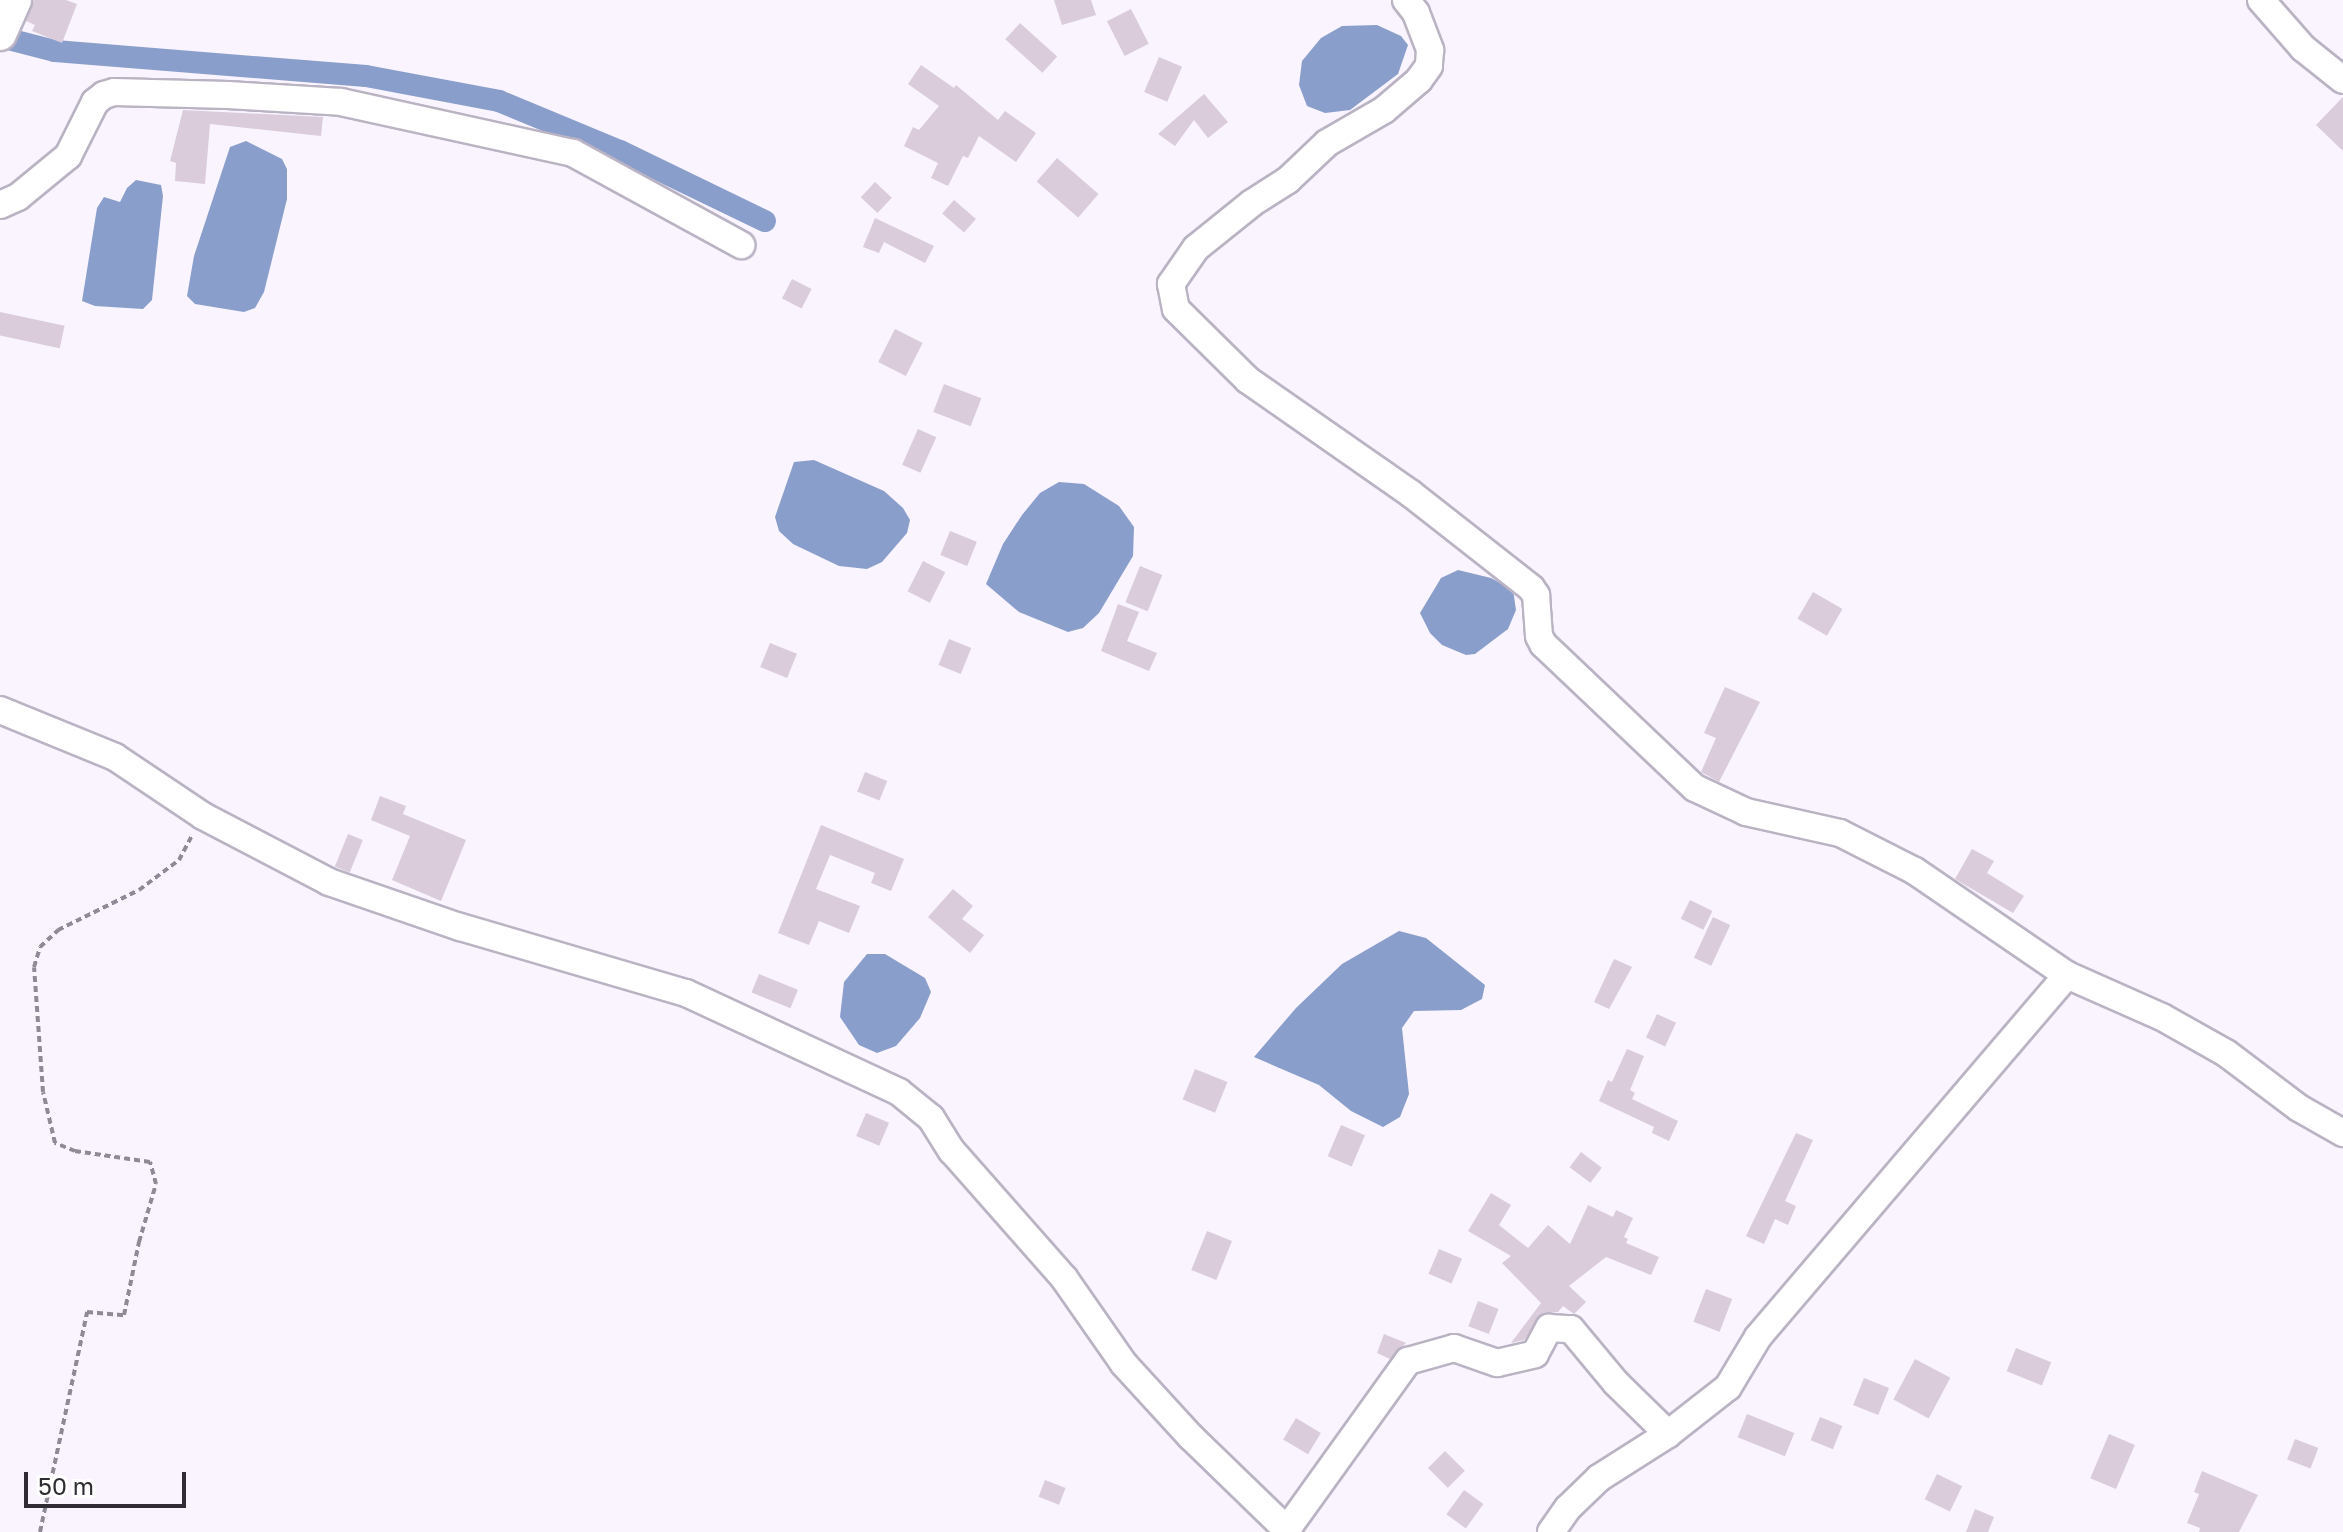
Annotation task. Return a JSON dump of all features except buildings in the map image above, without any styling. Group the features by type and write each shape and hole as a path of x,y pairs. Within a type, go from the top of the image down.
{"street":[{"path":"0,34 15,0"},
{"path":"1406,0 1416,13 1430,50 1429,66 1419,80 1384,110 1327,143 1288,180 1252,203 1196,248 1171,284 1176,309 1248,380 1410,493 1531,588 1536,595 1539,636 1543,644 1695,788 1746,812 1840,833 1915,871 2067,975 2162,1017 2200,1039 2299,1108 2343,1133"},
{"path":"2261,0 2303,48 2343,80"},
{"path":"0,205 18,197 68,156 95,102 104,95 114,92 228,95 341,102 573,153 741,245"},
{"path":"0,710 115,757 203,816 329,882 460,927 686,993 899,1092 931,1118 952,1151 1064,1278 1124,1364 1191,1437 1287,1531 1408,1361 1454,1348 1497,1363 1535,1354 1549,1328 1571,1329 1616,1383 1668,1434"},
{"path":"1551,1532 1568,1508 1599,1478 1668,1434 1728,1387 1758,1337 2067,975"}],"path":[{"path":"40,1532 87,1312 124,1315 139,1242 156,1184 150,1162 75,1151 55,1143 43,1092 34,967 40,947 58,930 139,890 179,860 203,816"}],"water":[{"path":"1377,25 1401,36 1408,45 1398,74 1350,110 1325,113 1307,106 1299,85 1302,61 1321,38 1342,26"},
{"path":"246,141 282,159 287,169 287,199 264,292 255,308 244,312 195,304 187,296 194,256 230,147"},
{"path":"136,180 161,185 163,196 152,300 143,309 95,306 82,301 97,208 104,197 120,202 127,188"},
{"path":"814,460 884,491 903,508 910,520 907,533 882,562 867,569 839,566 793,544 779,531 775,517 794,462"},
{"path":"1059,482 1084,484 1119,506 1134,527 1133,556 1099,613 1083,628 1068,632 1019,612 986,584 1003,544 1022,515 1040,493"},
{"path":"1458,570 1491,578 1513,590 1516,610 1508,629 1475,654 1466,655 1442,645 1430,633 1420,613 1441,578"},
{"path":"1399,931 1426,938 1485,985 1482,999 1461,1010 1414,1011 1402,1028 1409,1094 1400,1117 1383,1127 1351,1111 1319,1085 1254,1057 1296,1008 1342,964"},
{"path":"867,954 885,954 925,978 931,992 920,1018 896,1046 877,1053 859,1045 840,1017 844,982"}],"waterway":[{"path":"0,37 55,51 366,76 499,101 620,151 765,221"}]}
